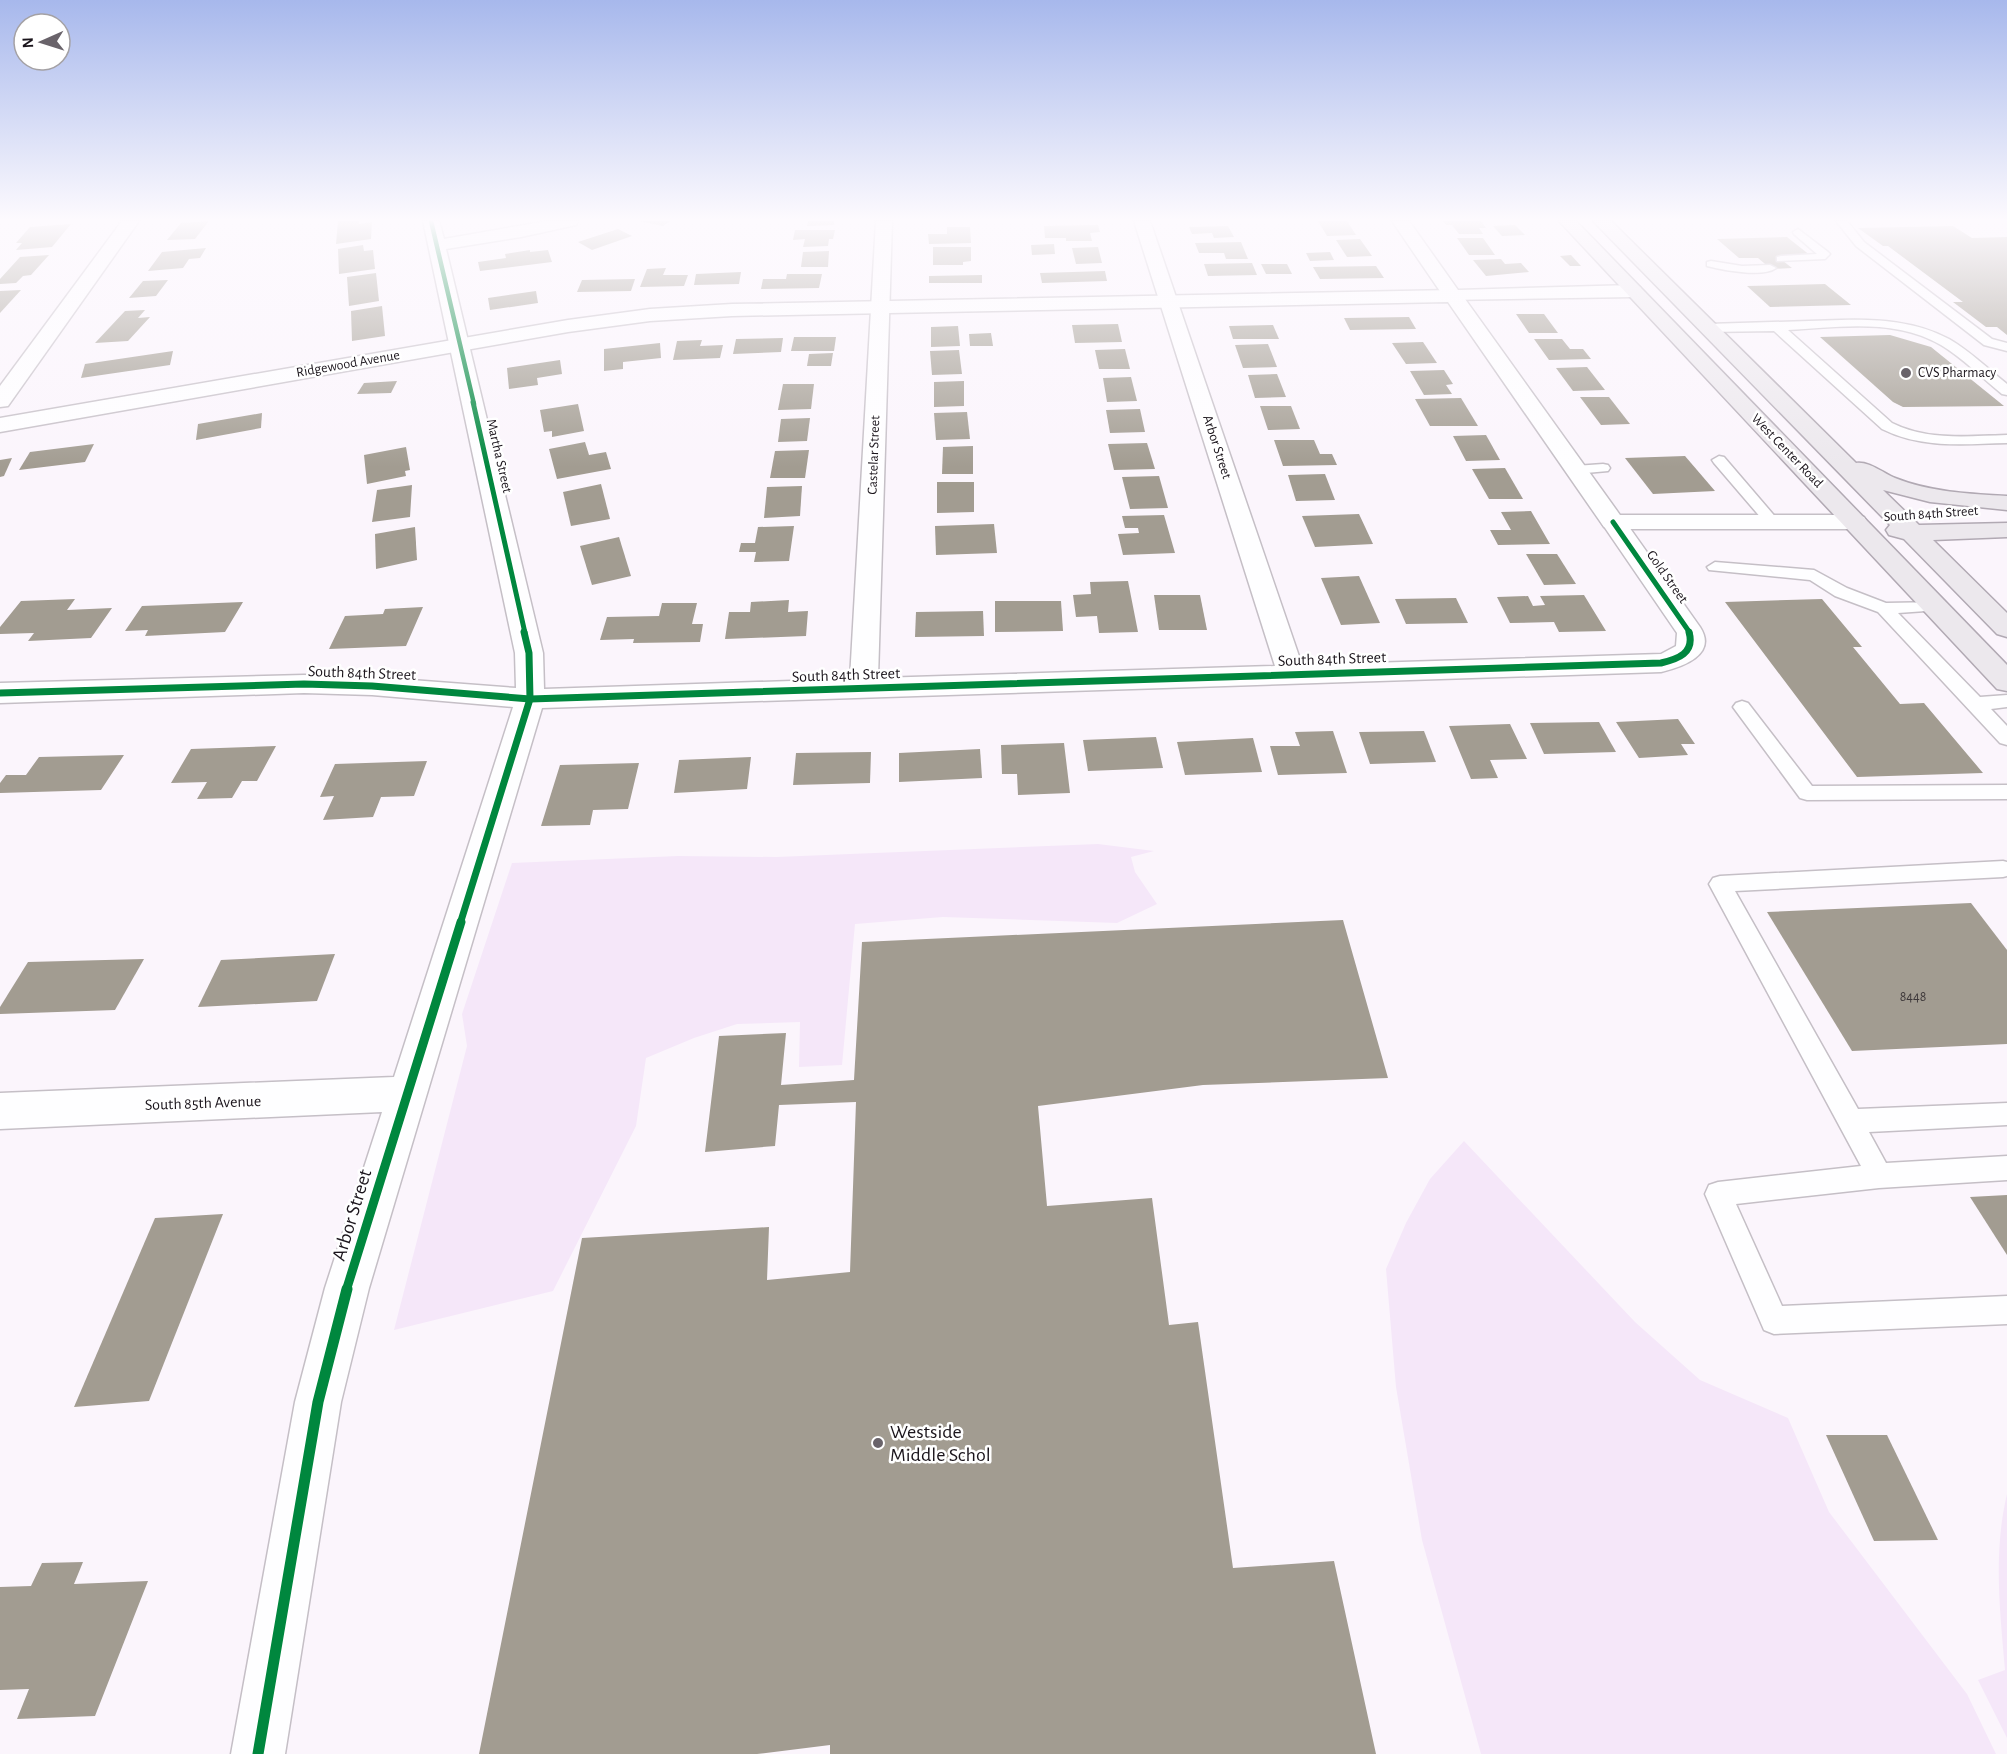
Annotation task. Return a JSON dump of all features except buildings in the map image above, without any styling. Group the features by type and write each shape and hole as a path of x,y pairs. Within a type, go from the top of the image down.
{"main road":[{"name":"West Center Road","path":"1644,303 2007,682"},
{"name":"West Center Road","path":"1683,303 2007,628"},
{"path":"1825,445 1868,475 1898,487 1938,497 2007,503"},
{"name":"South 84th Street","path":"1855,522 1893,514 2007,510"},
{"name":"South 84th Street","path":"1855,522 1912,533 2007,530"}],"street":[{"path":"0,401 71,303"},
{"name":"Martha Street","path":"449,303 529,653 530,699"},
{"name":"Castelar Street","path":"864,688 881,303"},
{"name":"Ridgewood Avenue","path":"0,425 459,344 615,319 732,310 1080,303"},
{"name":"Arbor Street","path":"1170,303 1291,673"},
{"name":"Gold Street","path":"1458,303 1690,633 1692,642 1690,649"},
{"name":"South 84th Street","path":"1613,522 1855,522"},
{"name":"South 84th Street","path":"0,693 304,684 372,686 530,699 1660,663 1677,659 1690,649"},
{"name":"Arbor Street","path":"258,1754 318,1402 347,1288 405,1094 530,699"},
{"name":"South 85th Avenue","path":"0,1111 405,1094"}],"lane":[{"path":"1938,303 1989,342 2007,347"},
{"path":"1708,328 1869,323 1914,330 1944,342 2007,391"},
{"path":"1776,327 1887,426 1897,432 1927,439 2007,439"},
{"path":"1719,460 1773,523"},
{"path":"1575,470 1603,468"},
{"path":"1715,567 1814,575 1841,592 1884,608 1934,606"},
{"path":"1884,608 2007,738"},
{"path":"1976,704 2007,701"},
{"path":"1742,707 1807,793 2007,792"},
{"path":"1879,1176 1720,884 2006,871"},
{"path":"1851,1121 2007,1114"},
{"path":"2007,1168 1879,1176 1718,1194 1774,1320 2007,1310"}],"shaded area":[{"path":"1098,844 1154,851 1131,857 1135,872 1157,904 1117,923 943,917 855,924 842,1065 799,1067 800,1022 737,1024 694,1038 646,1058 636,1126 553,1291 394,1330 467,1046 462,1014 512,863 678,856 776,857"},
{"path":"1464,1141 1635,1322 1700,1380 1788,1418 1829,1512 1967,1694 1996,1754 1481,1754 1422,1540 1396,1387 1386,1269 1406,1223 1430,1179"},
{"path":"2007,1494 2007,1738 1978,1680 2005,1670 1999,1560"}],"cycle path":[{"path":"258,1754 318,1402 347,1288 530,699 529,653 450,303"},
{"path":"0,693 304,684 372,686 530,699 1661,663 1673,660 1688,651 1690,633 1613,522"}],"place":[{"name":"CVS Pharmacy","path":"1906,373"},
{"name":"Westside Middle Schol","path":"878,1443"}]}
